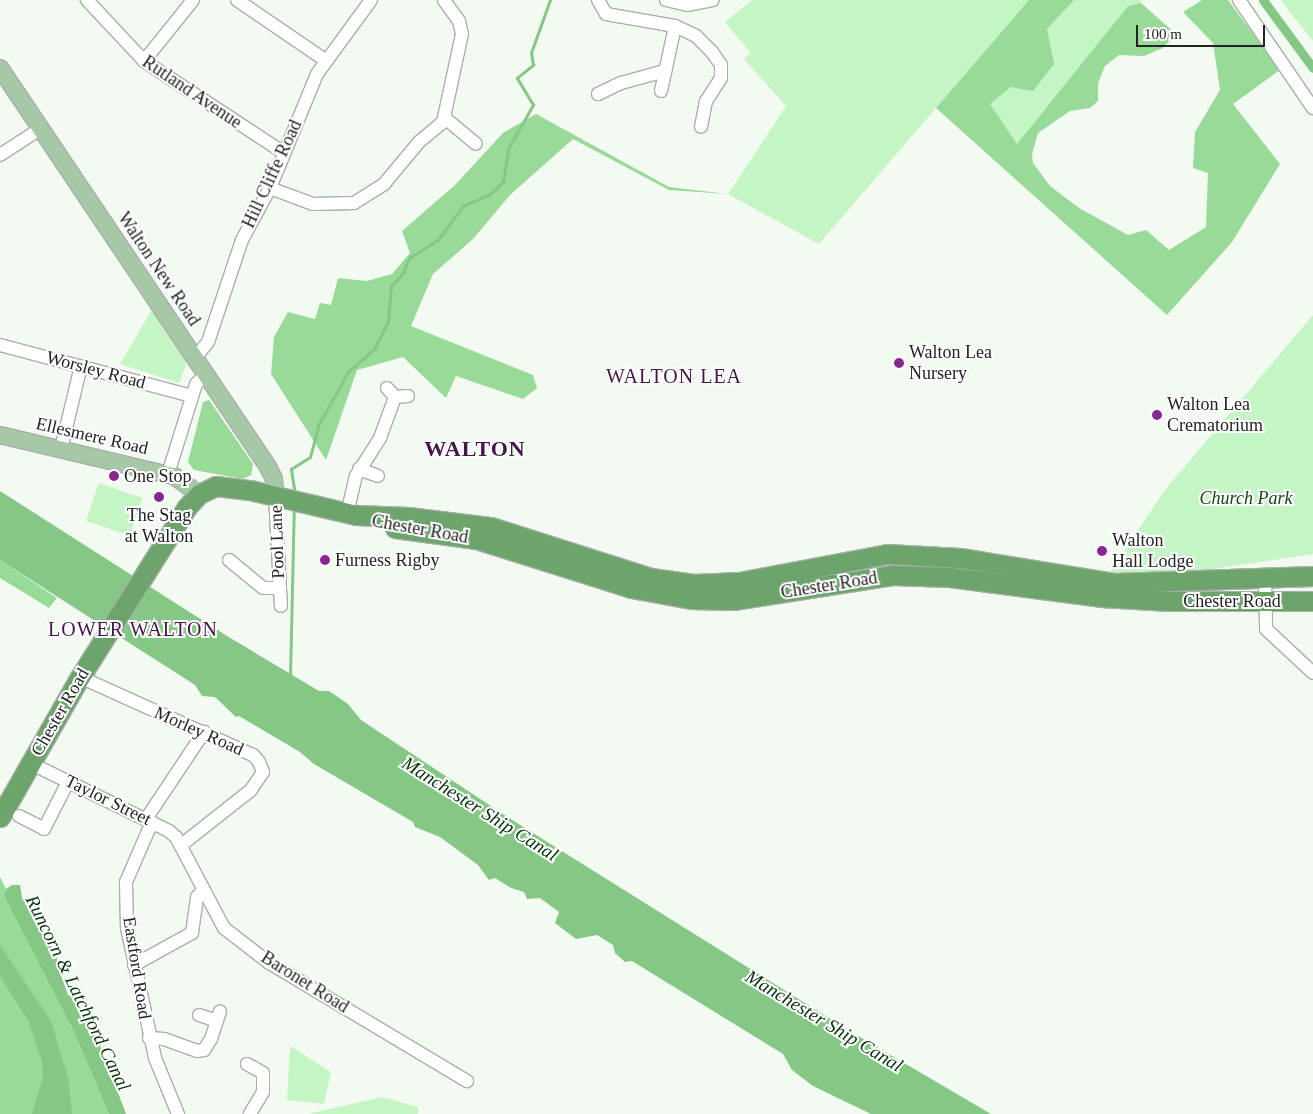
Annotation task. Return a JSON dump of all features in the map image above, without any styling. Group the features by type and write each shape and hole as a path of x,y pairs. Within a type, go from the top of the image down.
{"highway":[{"name":"Chester Road","path":"9,816 5,797 30,763 84,671 187,507 199,494 223,486 279,497 351,515 373,524 476,539 631,588 691,599 733,600 892,575 950,577 1101,597 1265,602 1313,601"},
{"name":"Chester Road","path":"351,515 408,517 491,527 651,578 694,584 739,582 887,554 960,558 1115,582 1265,575 1313,576"}],"main road":[{"name":"Walton New Road","path":"0,68 268,467 274,479 279,497"},
{"name":"Ellesmere Road","path":"0,435 168,474 180,479 199,494"}],"street":[{"name":"Rutland Avenue","path":"87,0 144,62 284,153"},
{"path":"144,62 193,0"},
{"path":"237,0 325,60"},
{"name":"Hill Cliffe Road","path":"195,358 208,342 242,240 270,188 306,97 325,60 371,0"},
{"path":"270,188 313,204 354,203 384,184 419,142 445,118 446,100 459,60 462,34 459,21 444,0"},
{"path":"598,0 606,14 675,26 696,36 721,65 721,78 706,101 701,127"},
{"path":"666,0 687,5 712,0"},
{"path":"1239,0 1313,108"},
{"path":"660,91 675,26"},
{"path":"598,94 621,83 665,72"},
{"path":"445,118 476,144"},
{"path":"0,155 40,129"},
{"name":"Worsley Road","path":"0,345 192,396"},
{"path":"61,449 81,366"},
{"path":"168,474 196,384 206,374"},
{"path":"351,515 359,470 380,438 391,392 408,396"},
{"path":"359,470 378,476"},
{"name":"Pool Lane","path":"279,497 279,588 281,606"},
{"name":"Pool Lane","path":"228,560 263,588 279,588"},
{"path":"1265,575 1266,629 1313,673"},
{"name":"Morley Road","path":"84,671 253,755 263,772 251,790 180,846"},
{"name":"Eastford Road","path":"178,1114 149,1038 127,928 126,882 149,820 204,732"},
{"name":"Taylor Street","path":"30,763 69,780 169,831 180,846"},
{"path":"9,816 44,829 69,780"},
{"name":"Baronet Road","path":"180,846 224,928 268,962 467,1081"},
{"path":"134,965 192,933 197,898 203,891"},
{"path":"149,1038 164,1038 201,1051 208,1047 218,1016 199,1015"},
{"path":"247,1064 263,1073 263,1092 250,1114"}],"green space":[{"path":"752,0 1029,0 819,244 728,194 786,106 744,59 751,53 725,22"},
{"path":"1074,0 1141,0 1141,3 1128,6 1017,144 989,104 1011,87 1047,29"},
{"path":"1281,0 1313,0 1313,41 1289,11"},
{"path":"153,308 188,360 179,383 120,364"},
{"name":"Church Park","path":"1313,315 1313,554 1153,578 1109,574 1164,491"},
{"path":"99,483 142,498 129,536 86,521"},
{"path":"290,1046 331,1072 324,1104 287,1100"},
{"path":"382,1097 418,1107 418,1114 308,1114"}],"shaded area":[{"path":"1029,0 1074,0 1047,29 1054,64 1033,91 1011,87 990,104 1017,144 1128,6 1141,3 1176,34 1163,48 1144,56 1119,55 1105,66 1098,83 1098,101 1090,108 1070,111 1038,133 1032,154 1033,163 1050,186 1079,208 1128,235 1146,230 1169,250 1206,227 1208,173 1193,168 1195,132 1220,90 1213,43 1183,12 1202,0 1228,0 1280,70 1233,104 1280,164 1232,242 1167,315 936,108"},
{"path":"536,114 669,187 728,194 669,190 573,139 510,195 473,239 433,274 411,326 533,375 537,388 523,399 456,376 446,398 403,357 357,370 326,460 271,374 274,337 288,312 315,319 320,303 331,305 338,278 367,281 392,274 410,253 402,231 455,185 503,133"},
{"path":"209,400 253,464 251,475 243,479 194,470 188,462 203,402"},
{"path":"0,560 57,598 49,608 0,578"},
{"path":"0,877 6,889 4,896 74,1032 109,1114 0,1114"}],"water":[{"name":"Manchester Ship Canal","path":"0,491 227,636 319,691 329,691 348,704 361,720 509,818 848,1030 991,1114 871,1114 813,1086 792,1070 783,1054 632,961 625,962 615,953 613,945 597,935 576,939 555,923 559,912 540,898 527,899 524,892 511,888 495,878 489,880 478,865 440,837 415,827 413,822 314,764 300,752 239,716 236,717 215,697 202,696 195,685 0,560"},
{"path":"12,885 20,885 22,898 33,915 38,914 48,943 57,953 57,964 68,995 81,1001 78,1004 89,1030 97,1037 126,1114 109,1114 74,1032 4,896 6,889"},
{"path":"0,945 51,1021 68,1078 72,1114 32,1114 43,1077 42,1061 29,1022 0,976"}],"waterway":[{"path":"295,495 291,469 310,457 319,424 348,372 374,349 388,321 391,286 403,273 409,258 438,240 463,206 490,194 503,182 508,149 533,105 517,78 533,65 531,53 550,0"},
{"path":"1263,0 1313,68"},
{"path":"290,677 294,507"}],"place":[{"name":"Walton Lea Nursery","path":"899,363"},
{"name":"Walton Lea Crematorium","path":"1157,415"},
{"name":"One Stop","path":"114,476"},
{"name":"The Stag at Walton","path":"159,497"},
{"name":"Walton Hall Lodge","path":"1102,551"},
{"name":"Furness Rigby","path":"325,560"}],"district":[{"name":"WALTON LEA","path":"674,376"},
{"name":"WALTON","path":"475,449"},
{"name":"LOWER WALTON","path":"133,629"}],"water label":[{"name":"Runcorn & Latchford Canal","path":"78,993"}]}
